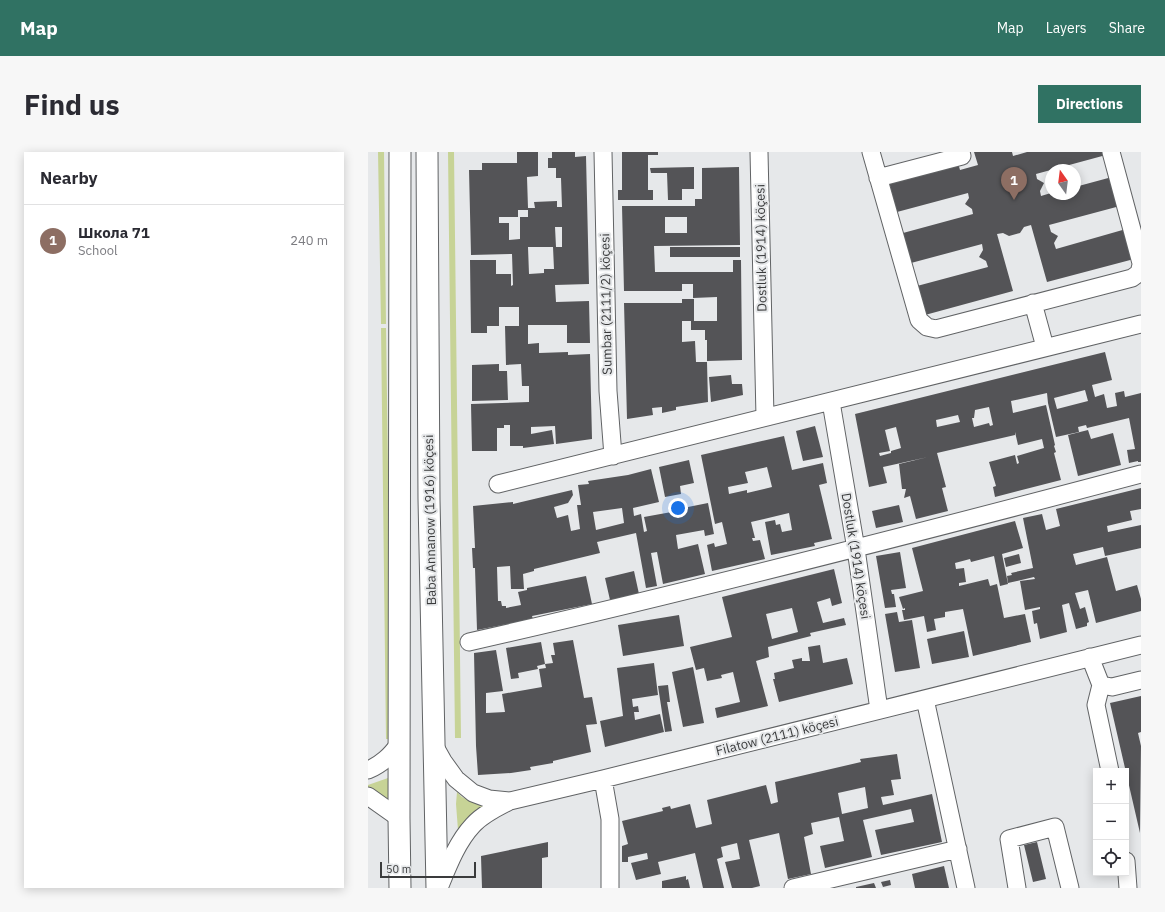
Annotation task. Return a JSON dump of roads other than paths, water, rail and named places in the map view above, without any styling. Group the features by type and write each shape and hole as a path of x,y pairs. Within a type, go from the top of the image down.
{"main road":[{"path":"400,152 400,888"},
{"name":"Baba Annanow (1916) köçesi","path":"427,152 429,499 438,888"}],"street":[{"name":"Sumbar (2111/2) köçesi","path":"603,152 608,392 613,456"},
{"path":"871,152 918,320 927,327 936,329 1132,278 1139,273 1141,264 1111,152"},
{"path":"878,178 962,156 961,152"},
{"name":"Dostluk (1914) köçesi","path":"763,153 764,417"},
{"path":"1033,304 1045,347"},
{"path":"498,484 1141,324"},
{"name":"Dostluk (1914) köçesi","path":"831,402 856,549 879,710"},
{"path":"469,642 856,549 1141,474"},
{"name":"Filatow (2111) köçesi","path":"434,745 456,779 473,793 489,799 510,801 1141,645"},
{"path":"1090,657 1101,685 1096,705 1109,768"},
{"path":"1101,685 1112,687 1141,680"},
{"path":"925,699 966,888"},
{"path":"368,770 380,765 389,757 399,744"},
{"path":"603,779 610,819 610,888"},
{"path":"368,796 399,818"},
{"path":"438,888 449,863 463,838 474,824 490,812 510,801"},
{"path":"1017,888 1009,839 1055,827 1070,888"},
{"path":"793,888 958,849"},
{"path":"1127,876 1128,888"}],"place":[{"name":"Школа 71","path":"1014,200"}]}
